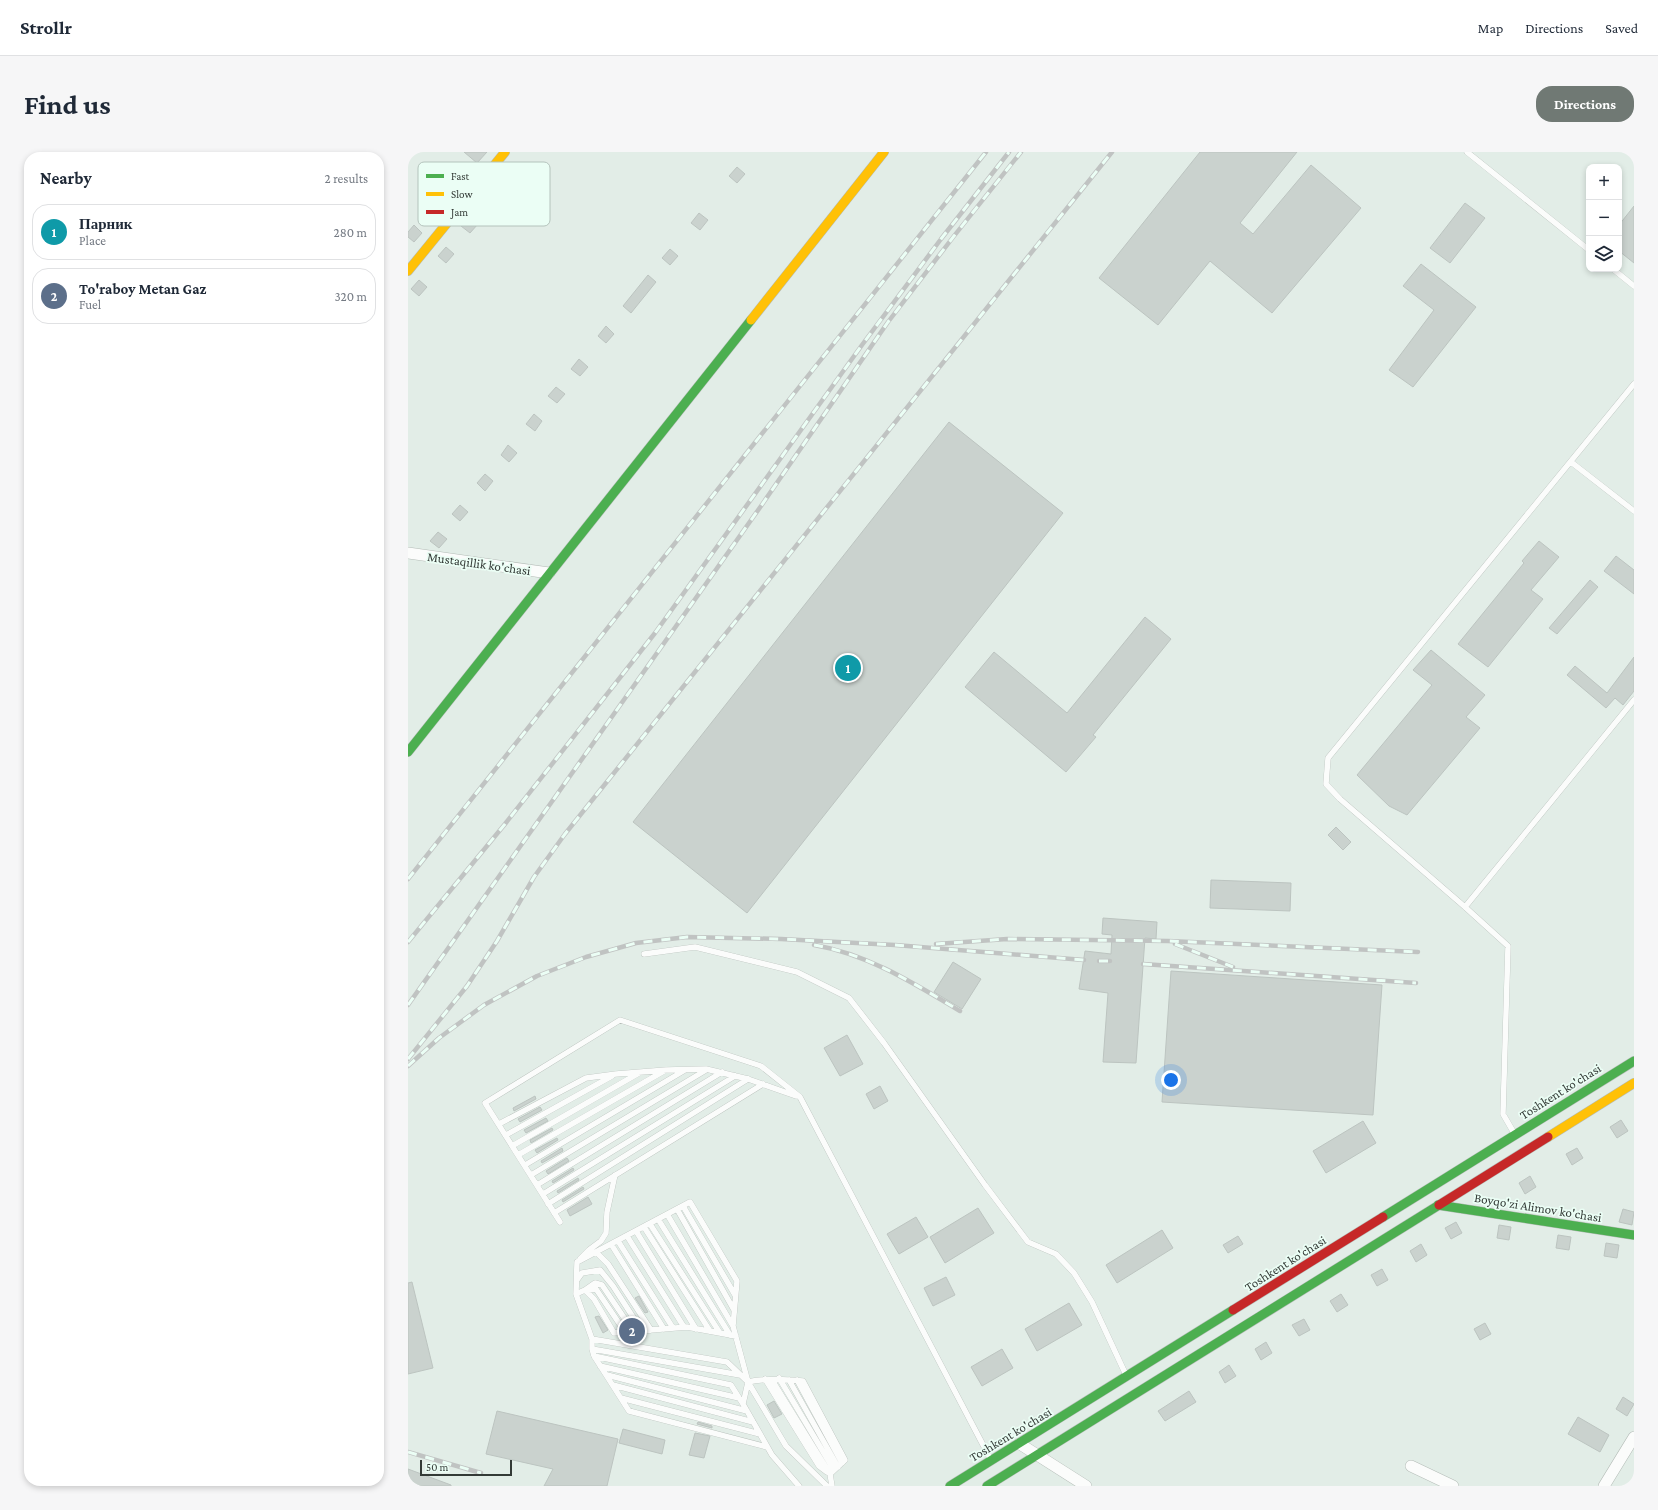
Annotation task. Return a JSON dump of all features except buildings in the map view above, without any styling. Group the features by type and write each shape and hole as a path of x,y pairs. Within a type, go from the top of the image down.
{"main road":[{"path":"497,162 505,152"},
{"path":"408,752 884,152"},
{"path":"408,271 445,226"},
{"name":"Toshkent ko'chasi","path":"950,1486 991,1460 1020,1444 1634,1061"},
{"path":"987,1486 1634,1083"},
{"name":"Boyqo'zi Alimov ko'chasi","path":"1438,1205 1634,1235"}],"street":[{"name":"Mustaqillik ko'chasi","path":"408,553 549,573"},
{"path":"1604,1486 1634,1437"},
{"path":"1020,1444 1086,1486"},
{"path":"1411,1466 1453,1486"}],"lane":[{"path":"1466,152 1586,248"},
{"path":"1617,272 1634,286"},
{"path":"1515,1135 1503,1114 1508,946 1340,799 1326,784 1328,758 1634,384"},
{"path":"1570,462 1634,511"},
{"path":"1465,907 1634,700"},
{"path":"644,954 695,947 797,972 849,998 889,1049 985,1185 1028,1242 1056,1254 1074,1272 1092,1302 1127,1377"},
{"path":"560,1222 485,1103 620,1020 761,1066 800,1097 991,1460"},
{"path":"531,1176 706,1069"},
{"path":"499,1124 586,1078 641,1071 706,1069 748,1079 800,1097"},
{"path":"518,1155 666,1070"},
{"path":"525,1165 685,1070"},
{"path":"512,1146 641,1071"},
{"path":"537,1185 722,1072"},
{"path":"506,1135 616,1074"},
{"path":"543,1194 735,1076"},
{"path":"548,1204 748,1079"},
{"path":"554,1213 763,1084"},
{"path":"615,1175 607,1212 606,1233 601,1241 577,1262 576,1294 592,1339 594,1356 629,1411 767,1447"},
{"path":"577,1262 690,1202 736,1281 733,1335"},
{"path":"677,1210 734,1310"},
{"path":"667,1214 733,1326"},
{"path":"658,1219 733,1335 748,1382 786,1446 827,1486"},
{"path":"650,1224 720,1333"},
{"path":"644,1227 710,1331"},
{"path":"636,1231 696,1329"},
{"path":"627,1236 684,1327"},
{"path":"618,1241 673,1328"},
{"path":"611,1244 664,1329"},
{"path":"596,1252 608,1264 651,1330"},
{"path":"576,1280 582,1273 600,1270 613,1286 642,1331"},
{"path":"576,1294 595,1283 602,1285 633,1331"},
{"path":"585,1290 596,1289 625,1332"},
{"path":"585,1290 594,1299 614,1333 684,1327 733,1335"},
{"path":"592,1339 728,1362 748,1382"},
{"path":"592,1349 740,1375"},
{"path":"594,1356 731,1385 772,1455 799,1486"},
{"path":"600,1366 739,1398"},
{"path":"606,1375 747,1411"},
{"path":"748,1382 779,1378 803,1381 845,1460 836,1469 832,1486"},
{"path":"779,1378 836,1469"},
{"path":"765,1379 819,1466 836,1469"},
{"path":"772,1380 836,1469"},
{"path":"789,1380 836,1469"},
{"path":"743,1404 748,1382"},
{"path":"613,1385 753,1422"},
{"path":"620,1398 760,1434"}],"railway":[{"path":"408,879 986,152"},
{"path":"408,942 505,824 655,633 862,345 941,239 1009,152"},
{"path":"408,1005 761,506 888,322 1021,152"},
{"path":"408,1059 467,986 497,941 534,877 565,834 1112,152"},
{"path":"408,1066 439,1038 484,1005 537,976 586,957 636,943 687,937 781,939 895,945 1084,960"},
{"path":"936,944 1007,939 1168,941 1418,952"},
{"path":"1175,944 1233,967"},
{"path":"814,945 853,955 890,971 960,1011"},
{"path":"1099,961 1110,961"},
{"path":"1143,964 1416,983"},
{"path":"408,1452 481,1473"}],"traffic: fast":[{"path":"408,752 751,320"},
{"path":"1383,1217 1634,1061"},
{"path":"1438,1205 1634,1235"},
{"path":"987,1486 1439,1205"},
{"path":"950,1486 1233,1310"}],"traffic: slow":[{"path":"497,162 505,152"},
{"path":"751,320 884,152"},
{"path":"408,271 445,226"},
{"path":"1548,1137 1634,1083"}],"traffic: jam":[{"path":"1439,1205 1548,1137"},
{"path":"1233,1310 1383,1217"}],"place":[{"name":"Парник","path":"848,668"},
{"name":"To'raboy Metan Gaz","path":"632,1331"}]}
